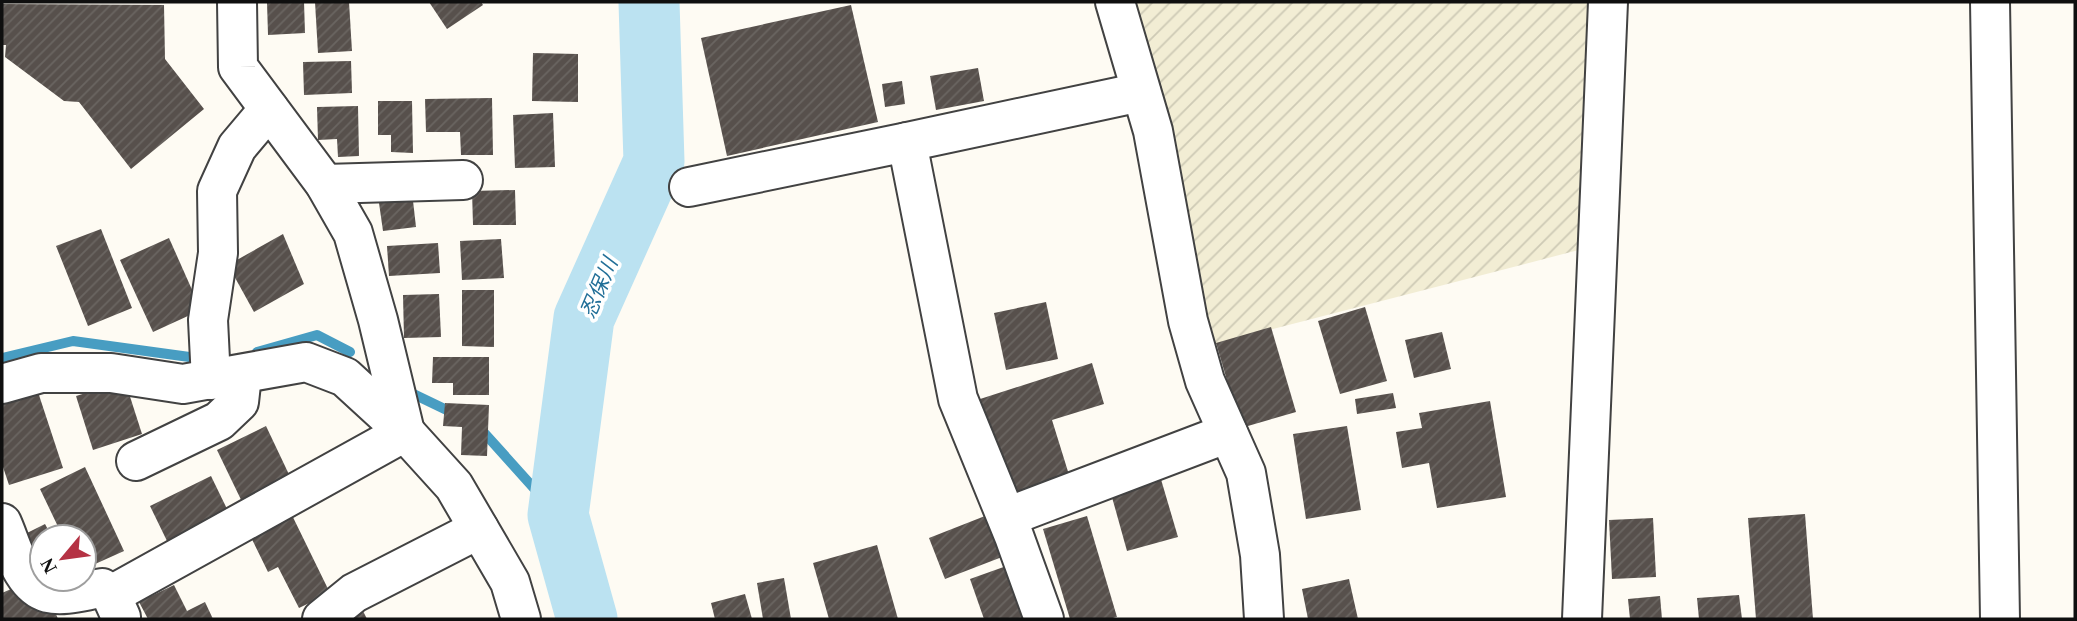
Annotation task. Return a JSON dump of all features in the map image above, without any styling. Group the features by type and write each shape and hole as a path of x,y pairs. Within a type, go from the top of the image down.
{"street":[{"path":"237,2 238,67 325,184 352,233 378,320 405,432"},
{"path":"1115,2 1153,131 1188,321 1205,381 1246,473 1260,555 1264,619"},
{"path":"1582,619 1608,2"},
{"path":"1990,2 2000,619"},
{"path":"689,187 1141,92"},
{"path":"136,461 219,421 239,402 226,377 208,320 218,253 217,191 237,146 269,109"},
{"path":"906,142 958,400 1007,517 1044,619"},
{"path":"325,184 463,180"},
{"path":"2,384 41,373 111,373 183,384 306,362 345,377 405,432 453,486 510,582 521,619"},
{"path":"2,523 26,578 46,592 62,594 102,588 117,607 405,432"},
{"path":"1007,517 1228,433"},
{"path":"322,619 354,593 479,529"}],"shaded area":[{"path":"1111,2 1608,2 1598,245 1196,349"}],"building":[{"path":"267,2 304,2 305,33 268,35"},
{"path":"315,2 349,2 352,51 318,53"},
{"path":"429,2 481,2 483,5 447,29"},
{"path":"2,4 164,5 165,59 204,109 131,169 79,102 64,101 5,57 6,45 2,45"},
{"path":"851,5 878,122 727,156 701,38"},
{"path":"533,53 578,54 578,102 532,101"},
{"path":"351,61 352,93 304,95 303,62"},
{"path":"978,68 984,101 936,110 930,76"},
{"path":"902,81 905,104 885,107 882,84"},
{"path":"492,98 493,155 461,155 460,132 426,132 425,99"},
{"path":"378,101 412,101 413,153 391,152 391,135 378,135"},
{"path":"358,106 359,156 338,157 337,139 318,140 317,107"},
{"path":"553,113 555,167 515,168 513,115"},
{"path":"515,190 516,225 473,225 472,191"},
{"path":"412,192 416,227 383,231 378,196"},
{"path":"101,229 132,308 88,326 56,246"},
{"path":"283,234 304,284 254,312 228,265"},
{"path":"169,238 201,310 153,332 120,260"},
{"path":"501,239 504,278 462,280 460,241"},
{"path":"438,243 440,273 389,276 387,246"},
{"path":"462,290 494,290 494,347 462,346"},
{"path":"439,294 441,337 404,338 403,295"},
{"path":"1046,302 1058,359 1006,370 994,313"},
{"path":"1365,307 1387,381 1340,394 1318,321"},
{"path":"1271,327 1296,412 1241,428 1216,343"},
{"path":"1442,332 1451,369 1414,378 1405,340"},
{"path":"433,357 489,357 489,395 453,395 453,383 432,383"},
{"path":"1092,363 1104,404 1052,420 1070,478 1008,498 977,400"},
{"path":"125,381 142,434 93,450 76,396"},
{"path":"37,389 63,468 9,485 2,464 2,400"},
{"path":"1393,393 1396,408 1357,414 1355,399"},
{"path":"1490,401 1506,497 1437,508 1429,463 1402,468 1396,432 1422,428 1419,413"},
{"path":"445,403 489,405 487,456 461,455 462,427 443,426"},
{"path":"266,426 294,485 245,508 217,450"},
{"path":"1347,426 1361,510 1306,519 1293,434"},
{"path":"85,467 124,551 98,563 98,523 56,523 40,489"},
{"path":"211,476 229,513 168,543 150,506"},
{"path":"1160,476 1178,537 1127,551 1110,490"},
{"path":"287,505 330,593 299,608 278,567 268,572 245,525"},
{"path":"1805,514 1813,619 1756,619 1748,518"},
{"path":"985,516 1002,557 945,579 929,538"},
{"path":"1087,516 1117,617 1070,619 1043,529"},
{"path":"1653,518 1656,577 1612,579 1609,520"},
{"path":"877,545 898,619 829,619 813,563"},
{"path":"1012,564 1032,619 984,619 970,579"},
{"path":"784,578 791,619 763,619 757,583"},
{"path":"1349,579 1358,619 1308,619 1302,589"},
{"path":"174,585 187,611 205,602 213,619 148,619 139,602"},
{"path":"18,586 54,609 58,619 2,619 2,593"},
{"path":"745,594 752,619 715,619 711,603"},
{"path":"1739,595 1742,619 1699,619 1697,598"},
{"path":"1660,596 1662,619 1630,619 1628,599"},
{"path":"363,611 367,619 345,619"}],"waterway":[{"name":"忍保川","path":"587,619 558,515 584,318 654,162 649,2"},
{"path":"257,352 317,335 350,352"},
{"path":"2,358 73,341 204,359"},
{"path":"403,389 455,414"},
{"path":"478,426 558,515"}]}
